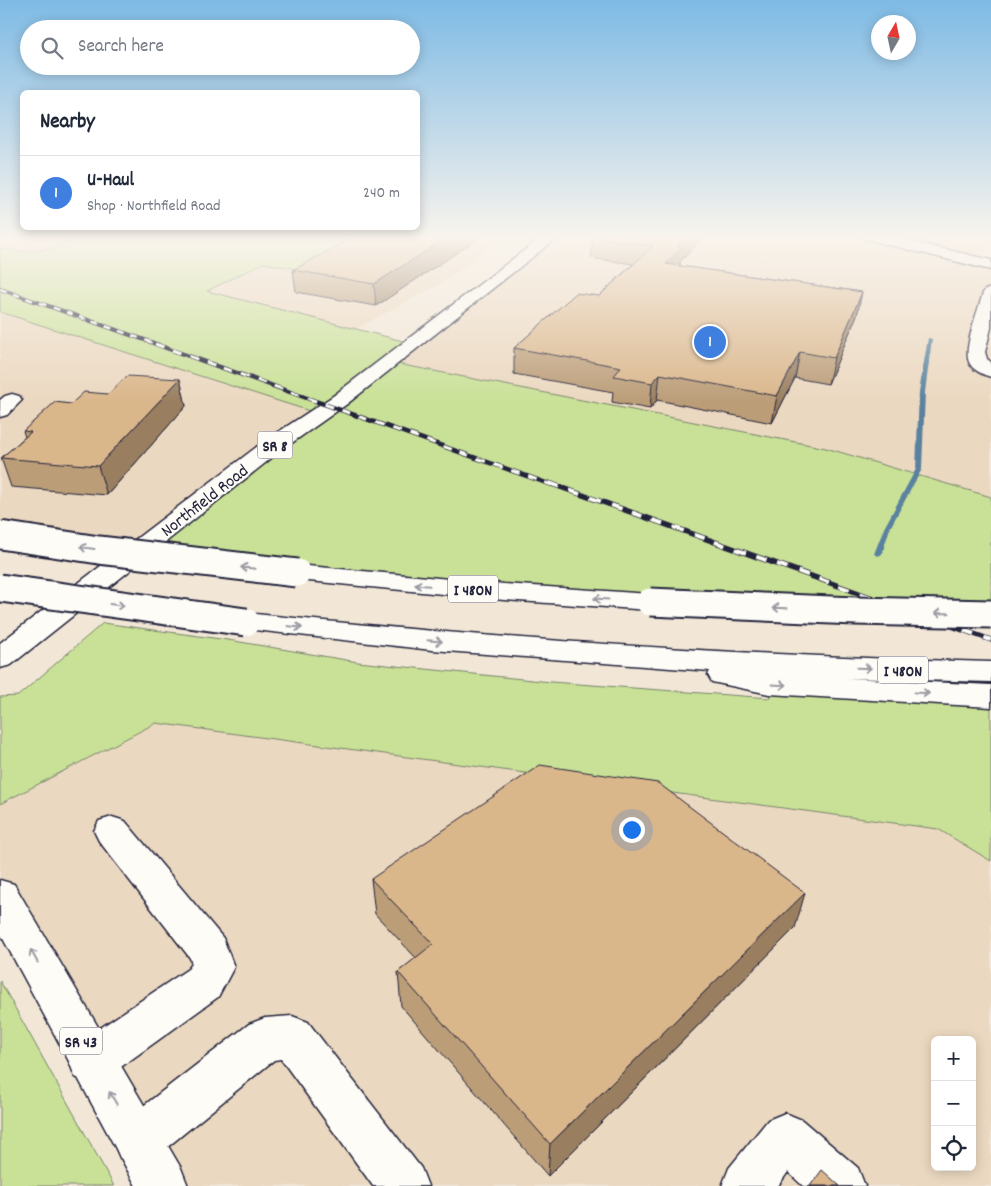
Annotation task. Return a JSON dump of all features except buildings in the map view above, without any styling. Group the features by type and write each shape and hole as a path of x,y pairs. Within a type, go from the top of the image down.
{"main road":[{"name":"Northfield Road","path":"0,658 271,448 340,400 480,291"},
{"path":"990,305 985,340 976,352 978,362 991,371"},
{"name":"I 480N","path":"0,535 108,551 297,573 504,592 650,602 855,611 991,614"},
{"name":"I 480N","path":"0,588 246,622 414,639 628,656 815,666 991,672"},
{"path":"628,656 769,684 991,696"},
{"path":"91,1061 204,983 213,967 209,951 112,830"},
{"name":"SR 43","path":"0,896 91,1061 163,1186"},
{"path":"137,1141 265,1039 292,1037 403,1186"},
{"path":"747,1186 785,1137 840,1186"}],"shaded area":[{"path":"207,291 426,291 356,329"},
{"path":"480,291 991,291 991,497 826,448 387,362"},
{"path":"0,312 320,414 128,559 0,535"},
{"path":"156,723 938,829 991,861 991,1186 163,1186 0,896 0,804"}],"green space":[{"path":"0,291 208,291 411,343 388,362 826,448 991,497 991,614 855,611 128,559 319,414 0,312"},
{"path":"103,623 228,640 358,662 551,682 770,698 769,684 991,696 991,861 938,829 156,723 0,804 0,697 18,696"},
{"path":"0,981 114,1186 0,1186"}],"waterway":[{"path":"878,554 887,528 919,469 922,392 930,339"}],"railway":[{"path":"7,291 159,345"},
{"path":"155,344 552,485"},
{"path":"549,483 991,640"}],"place":[{"name":"U-Haul","path":"710,342"}]}
